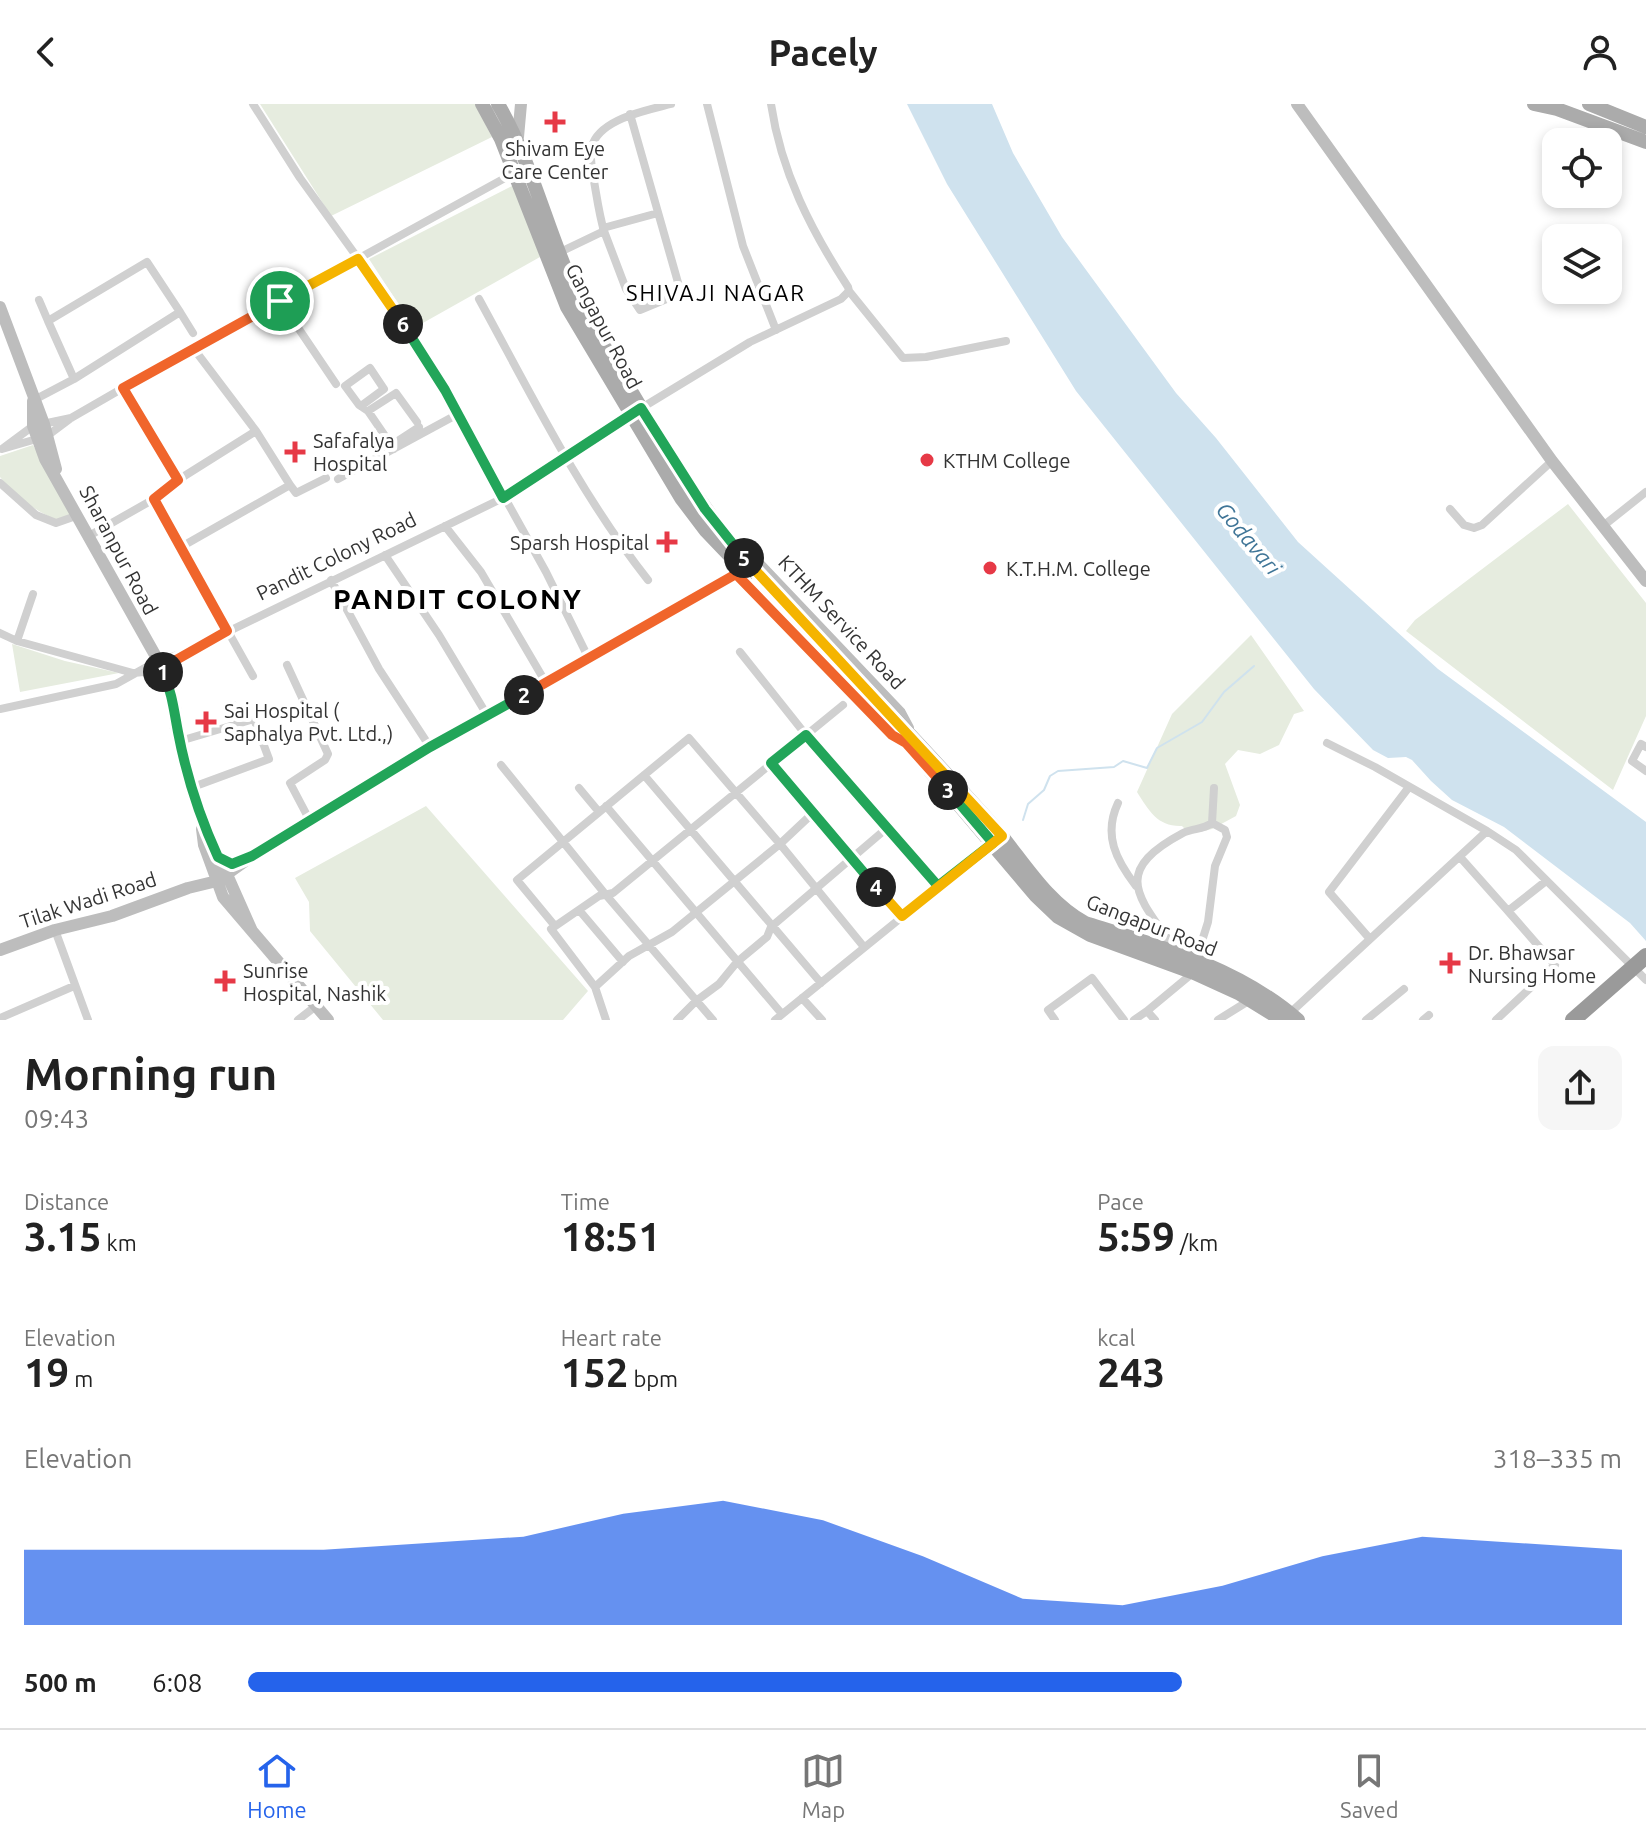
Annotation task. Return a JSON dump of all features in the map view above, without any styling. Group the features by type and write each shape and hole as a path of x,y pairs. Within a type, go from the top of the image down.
{"highway":[{"path":"1573,1020 1640,961"}],"main road":[{"name":"Gangapur Road","path":"482,104 501,139 567,307 635,412 705,509 738,564 892,721 1070,914 1085,923 1177,953 1250,1000 1288,1018"},
{"name":"Gangapur Road","path":"498,104 518,137 558,253 635,412"},
{"path":"518,137 521,104"},
{"path":"1297,104 1552,461 1646,581"},
{"path":"1534,104 1557,109 1646,142"},
{"path":"1589,104 1646,127"},
{"name":"Sharanpur Road","path":"0,307 5,336 33,401 40,431 59,480 87,537 145,639 175,707 179,736 201,816 204,845 220,874 235,914 328,1020"},
{"name":"KTHM Service Road","path":"728,546 748,553 900,713 909,740"},
{"path":"310,821 430,747 589,659 738,564"},
{"name":"KTHM Service Road","path":"738,564 892,735 909,740"},
{"name":"Tilak Wadi Road","path":"0,950 55,930 112,916 188,888 220,874 310,821"},
{"name":"Gangapur Road","path":"998,839 1036,896 1058,917 1090,935 1198,965 1265,994 1288,1018"}],"street":[{"path":"253,104 300,178 383,293 458,414 546,572 589,659"},
{"path":"630,114 681,293 640,310 626,289 604,229 591,158 594,142 601,132 630,114 671,104"},
{"path":"707,104 743,246 776,330"},
{"path":"771,104 784,163 819,241 849,291 903,358 926,357 1006,341"},
{"path":"1,449 71,418 514,173"},
{"path":"558,253 604,229 658,213"},
{"path":"48,321 147,262 193,333"},
{"name":"Pandit Colony Road","path":"133,673 157,666 503,498 635,412 760,344 776,330 841,299 849,291"},
{"path":"479,299 566,458 648,580"},
{"path":"39,300 74,379"},
{"path":"280,301 336,384"},
{"path":"33,401 74,379 180,312"},
{"path":"194,349 256,431 296,493 326,478"},
{"path":"365,408 384,389 370,368 345,386 393,447"},
{"path":"123,388 178,480"},
{"path":"365,408 396,393 418,424 403,441"},
{"path":"338,479 403,441 458,414"},
{"path":"87,537 154,499 178,480 256,431"},
{"path":"1450,509 1464,525 1474,528 1482,525 1552,461"},
{"path":"0,483 36,515 56,523 76,516"},
{"path":"181,547 290,485"},
{"path":"1603,526 1646,492"},
{"path":"154,499 253,676"},
{"path":"445,526 481,572 546,683"},
{"path":"385,555 439,635 487,715"},
{"path":"331,580 379,669 430,747"},
{"path":"17,641 33,594"},
{"path":"0,633 17,641 133,673"},
{"path":"740,652 806,735 938,886"},
{"path":"287,665 328,754 325,760 290,783 310,821"},
{"path":"0,709 116,684 133,673"},
{"path":"233,705 238,723"},
{"path":"606,1020 595,987 551,929 599,896 613,893 843,705"},
{"path":"179,736 254,719 269,759 193,787"},
{"path":"555,926 517,880 689,738 864,947"},
{"path":"1327,743 1516,850 1546,881 1640,961 1646,980"},
{"path":"1646,747 1641,744 1632,761 1646,771"},
{"path":"771,763 902,916"},
{"path":"501,765 713,1020"},
{"path":"644,775 821,983"},
{"path":"1370,939 1329,892 1409,787"},
{"path":"579,788 652,862 779,1017 998,839"},
{"path":"1137,886 1139,868 1153,853 1188,830 1205,829 1212,823 1214,788"},
{"path":"1118,803 1111,818 1113,847 1121,866 1137,886 1149,911 1177,953"},
{"path":"595,987 623,962 696,913 813,813"},
{"path":"1134,1020 1198,965 1208,922 1215,866 1227,837 1225,830 1212,823"},
{"path":"677,1020 767,937 771,927 887,828"},
{"path":"1288,1018 1487,831"},
{"path":"1460,857 1555,965 1496,1020"},
{"path":"1508,911 1546,881"},
{"path":"579,910 623,962"},
{"path":"55,930 88,1020"},
{"path":"1055,1020 1048,1010 1092,978 1124,1020"},
{"path":"0,1018 74,986"},
{"path":"1366,1020 1404,989"},
{"path":"802,998 822,1020"},
{"path":"1218,1020 1250,1000"},
{"path":"298,1020 316,1006"},
{"path":"1147,1011 1155,1020"}],"shaded area":[{"path":"260,104 475,104 492,137 331,216"},
{"path":"516,184 540,257 414,328 369,259"},
{"path":"33,445 71,515 57,520 41,512 19,497 0,477 0,456"},
{"path":"1568,504 1646,603 1646,716 1613,790 1406,631 1415,620"},
{"path":"1251,635 1304,711 1294,714 1279,745 1260,754 1238,750 1225,764 1240,805 1236,816 1212,829 1190,834 1182,826 1160,821 1137,792 1172,714"},
{"path":"12,644 65,661 119,673 20,692"},
{"path":"426,806 588,991 563,1020 383,1020 310,931 309,902 295,878"}],"water":[{"name":"Godavari","path":"907,104 992,104 1013,153 1062,237 1176,393 1216,438 1298,542 1438,669 1646,822 1646,941 1630,923 1504,827 1452,800 1412,760 1406,757 1388,758 1373,750 1314,689 1076,391 947,184"}],"waterway":[{"path":"1023,820 1028,804 1044,790 1050,776 1058,771 1114,767 1123,761 1147,768 1157,748 1202,722 1224,692 1254,666"}],"place":[{"name":"Shivam Eye Care Center","path":"555,122"},
{"name":"Safafalya Hospital","path":"295,452"},
{"name":"KTHM College","path":"927,460"},
{"name":"Sparsh Hospital","path":"667,542"},
{"name":"K.T.H.M. College","path":"990,568"},
{"name":"Sai Hospital ( Saphalya Pvt. Ltd.,)","path":"206,722"},
{"name":"Dr. Bhawsar Nursing Home","path":"1450,963"},
{"name":"Sunrise Hospital, Nashik","path":"225,981"}],"district":[{"name":"SHIVAJI NAGAR","path":"716,292"},
{"name":"PANDIT COLONY","path":"458,598"}],"route":[{"path":"358,259 445,390 503,498 641,408 705,509 742,556 1002,836 902,916 771,763 806,735 938,886 993,843 906,743 892,735 736,574 430,747 252,856 232,864 218,857 201,816 178,731 175,707 162,668 227,631 154,499 178,480 123,388 280,301 358,259"}]}
